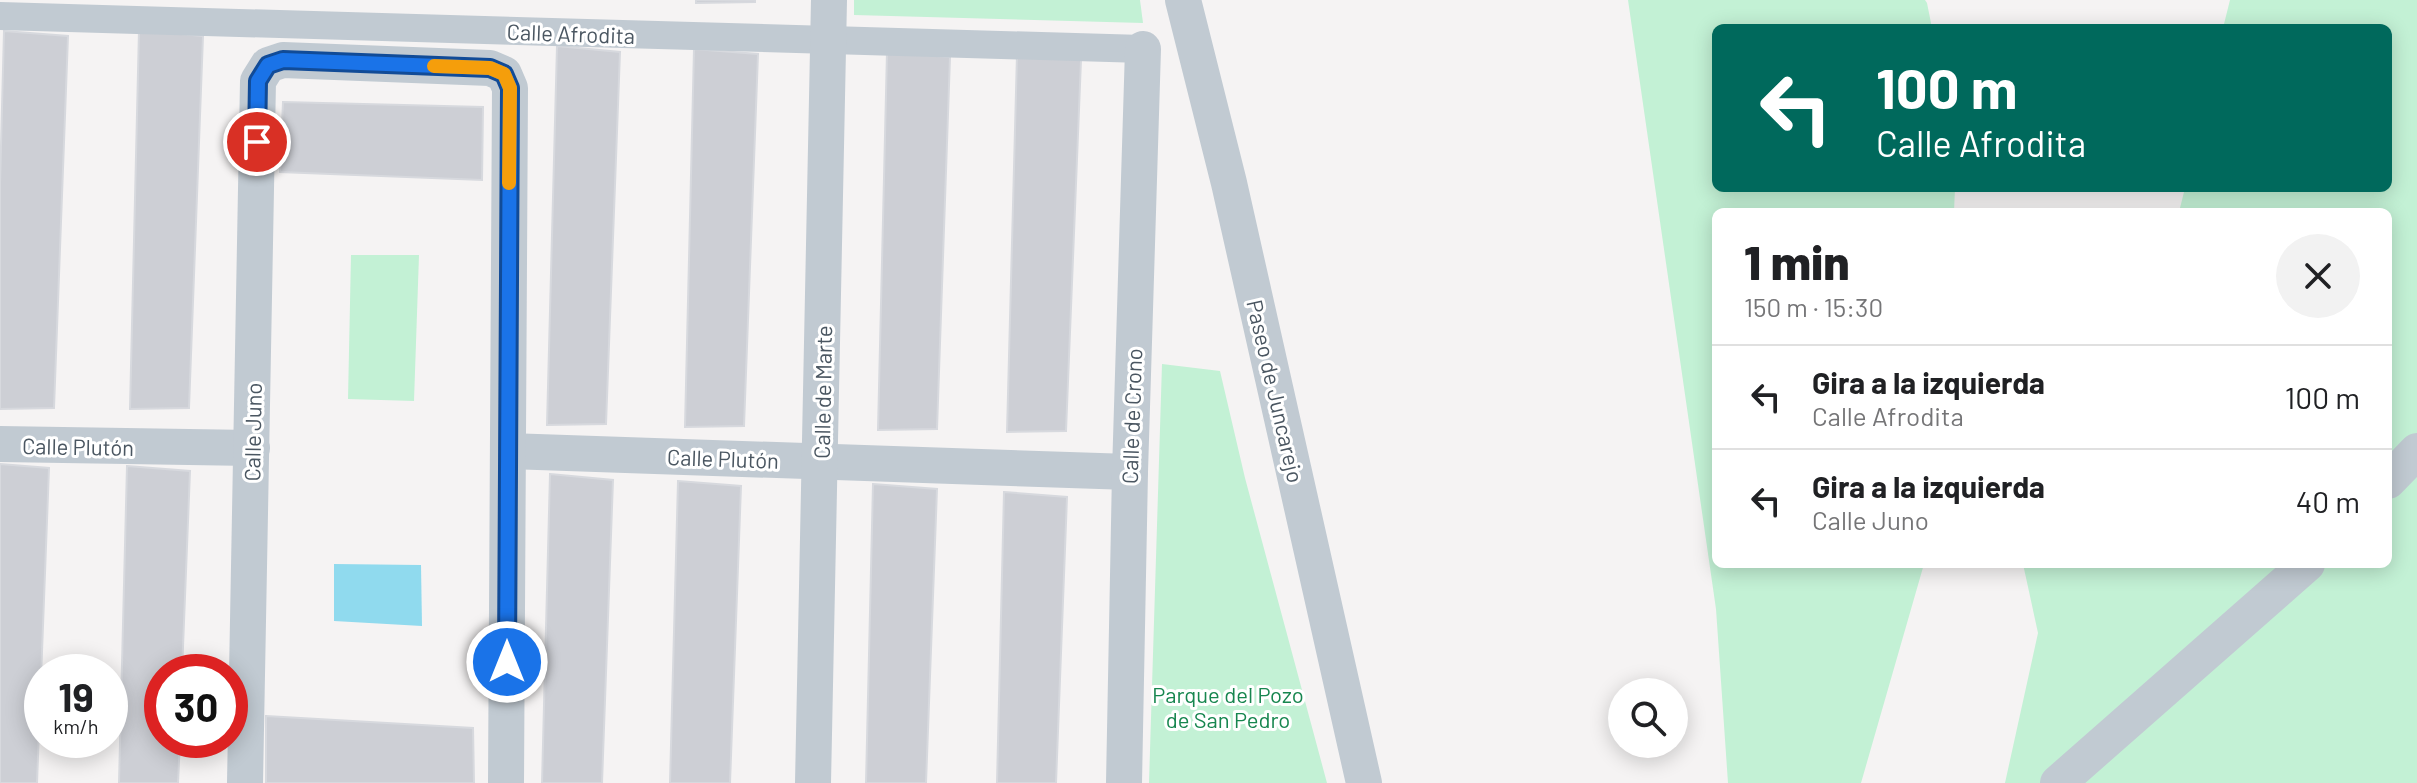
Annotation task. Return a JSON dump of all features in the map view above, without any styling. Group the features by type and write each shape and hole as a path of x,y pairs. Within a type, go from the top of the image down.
{"street":[{"name":"Calle de Marte","path":"813,783 829,0"},
{"name":"Paseo de Juncarejo","path":"1183,0 1233,198 1364,783"},
{"name":"Calle Afrodita","path":"0,16 1143,49"},
{"name":"Calle de Crono","path":"1124,783 1143,49"},
{"name":"Calle Afrodita","path":"258,81 268,65 283,60 490,68 504,74 510,88 508,451"},
{"name":"Calle Juno","path":"245,783 258,81"},
{"name":"Calle Plutón","path":"0,444 252,448"},
{"name":"Calle Plutón","path":"508,451 1130,472"},
{"path":"506,783 508,451"},
{"path":"2392,477 2417,451"},
{"path":"2058,783 2302,568"}],"green space":[{"path":"854,0 1140,0 1143,23 854,15"},
{"path":"1628,0 1925,0 1931,24 1712,24 1712,192 1955,192 1954,208 1712,208 1712,568 1923,568 1861,783 1728,783 1716,609"},
{"path":"2230,0 2417,0 2417,783 2005,783 2038,633 2024,568 2392,568 2392,208 2180,208 2184,192 2392,192 2392,24 2224,24"},
{"path":"351,255 419,255 414,401 348,399"},
{"name":"Parque del Pozo de San Pedro","path":"1162,364 1220,371 1245,478 1327,783 1149,783"}],"water":[{"path":"334,564 421,565 422,626 334,621"}],"building":[{"path":"696,0 755,0 755,2 696,3"},
{"path":"139,30 203,36 189,408 130,409"},
{"path":"4,31 68,36 54,408 0,409"},
{"path":"557,46 620,52 606,424 547,425"},
{"path":"694,49 758,54 744,426 685,427"},
{"path":"887,52 950,57 937,429 878,430"},
{"path":"1017,54 1081,60 1066,431 1007,432"},
{"path":"283,102 483,107 482,180 280,172"},
{"path":"0,464 49,468 42,654 24,654 24,758 38,758 37,783 0,783"},
{"path":"127,466 190,471 183,654 144,654 144,758 179,758 178,783 119,783 120,758 128,758 128,654 122,654"},
{"path":"550,474 613,480 602,783 542,783"},
{"path":"678,481 741,486 730,783 670,783"},
{"path":"873,484 937,489 926,783 866,783"},
{"path":"1004,492 1067,497 1056,783 997,783"},
{"path":"266,716 473,728 474,783 266,783"}],"slow traffic":[{"path":"434,66 490,68 504,74 510,88 509,183"}],"route":[{"path":"257,142 258,81 268,65 283,60 490,68 504,74 510,88 507,662"}]}
